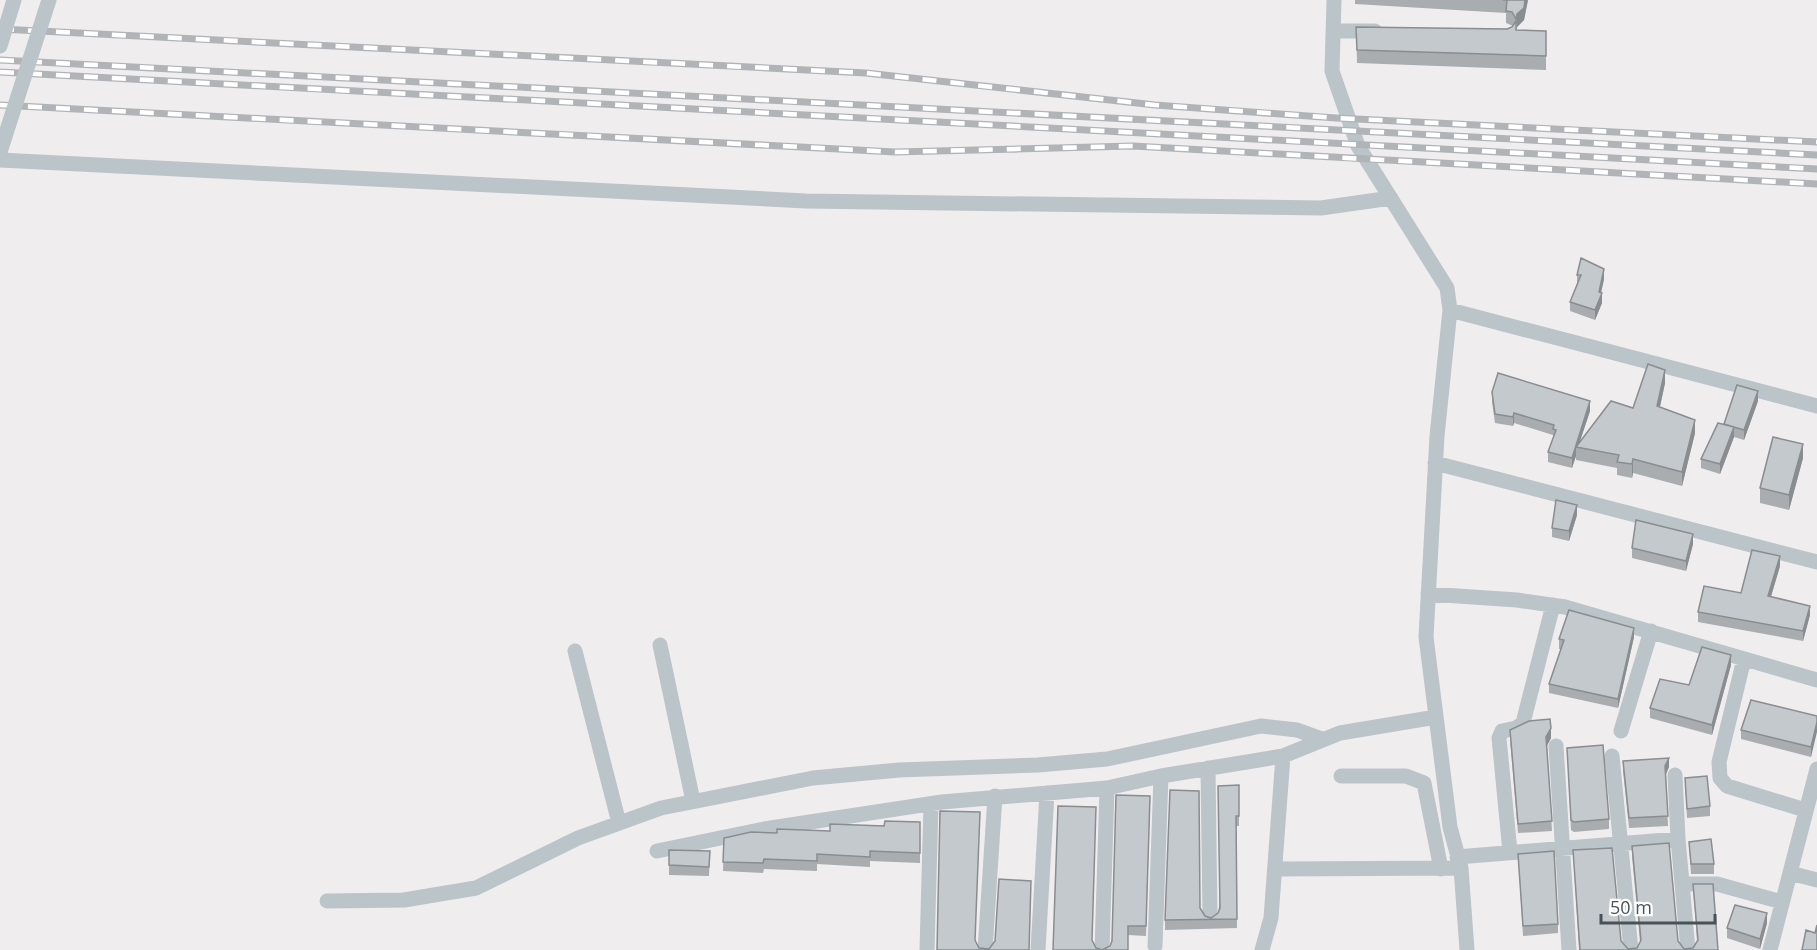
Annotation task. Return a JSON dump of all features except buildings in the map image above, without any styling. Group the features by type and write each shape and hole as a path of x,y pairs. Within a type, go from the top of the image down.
{"street":[{"path":"0,45 14,0"},
{"path":"0,152 49,0"},
{"path":"1334,0 1332,71 1358,146 1447,288 1450,310 1435,463 1426,637 1450,827 1459,863 1467,950"},
{"path":"1334,31 1387,31"},
{"path":"0,160 806,201 1321,208 1391,198"},
{"path":"1450,310 1817,406"},
{"path":"1435,463 1817,562"},
{"path":"1428,594 1553,605 1817,680"},
{"path":"1510,852 1499,738 1502,731 1516,728 1523,723 1553,605"},
{"path":"1621,731 1651,632"},
{"path":"660,645 693,801"},
{"path":"575,651 619,823"},
{"path":"1744,659 1719,762 1720,778 1727,786 1805,810"},
{"path":"657,851 764,829 931,804 995,796 1107,788 1161,776 1283,756 1322,739 1380,725 1436,717"},
{"path":"327,901 404,900 476,888 578,838 661,808 813,778 899,770 1038,765 1107,759 1261,726 1297,730 1322,739"},
{"path":"1556,746 1569,950"},
{"path":"1262,950 1271,918 1283,756"},
{"path":"1612,756 1631,950"},
{"path":"1208,768 1210,918"},
{"path":"1770,950 1817,770"},
{"path":"1675,775 1688,950"},
{"path":"1155,946 1161,776"},
{"path":"1341,776 1406,776 1424,783 1441,868"},
{"path":"1102,950 1107,788"},
{"path":"1038,950 1047,793"},
{"path":"986,950 995,796"},
{"path":"927,950 931,804"},
{"path":"1276,869 1441,868 1510,852 1678,839"},
{"path":"1790,873 1817,880"},
{"path":"1682,884 1717,885 1782,902"}],"railway":[{"path":"0,29 866,73 1155,105 1336,118 1817,142"},
{"path":"0,60 1817,155"},
{"path":"0,72 1817,169"},
{"path":"0,105 895,152 1133,146 1817,184"}]}
